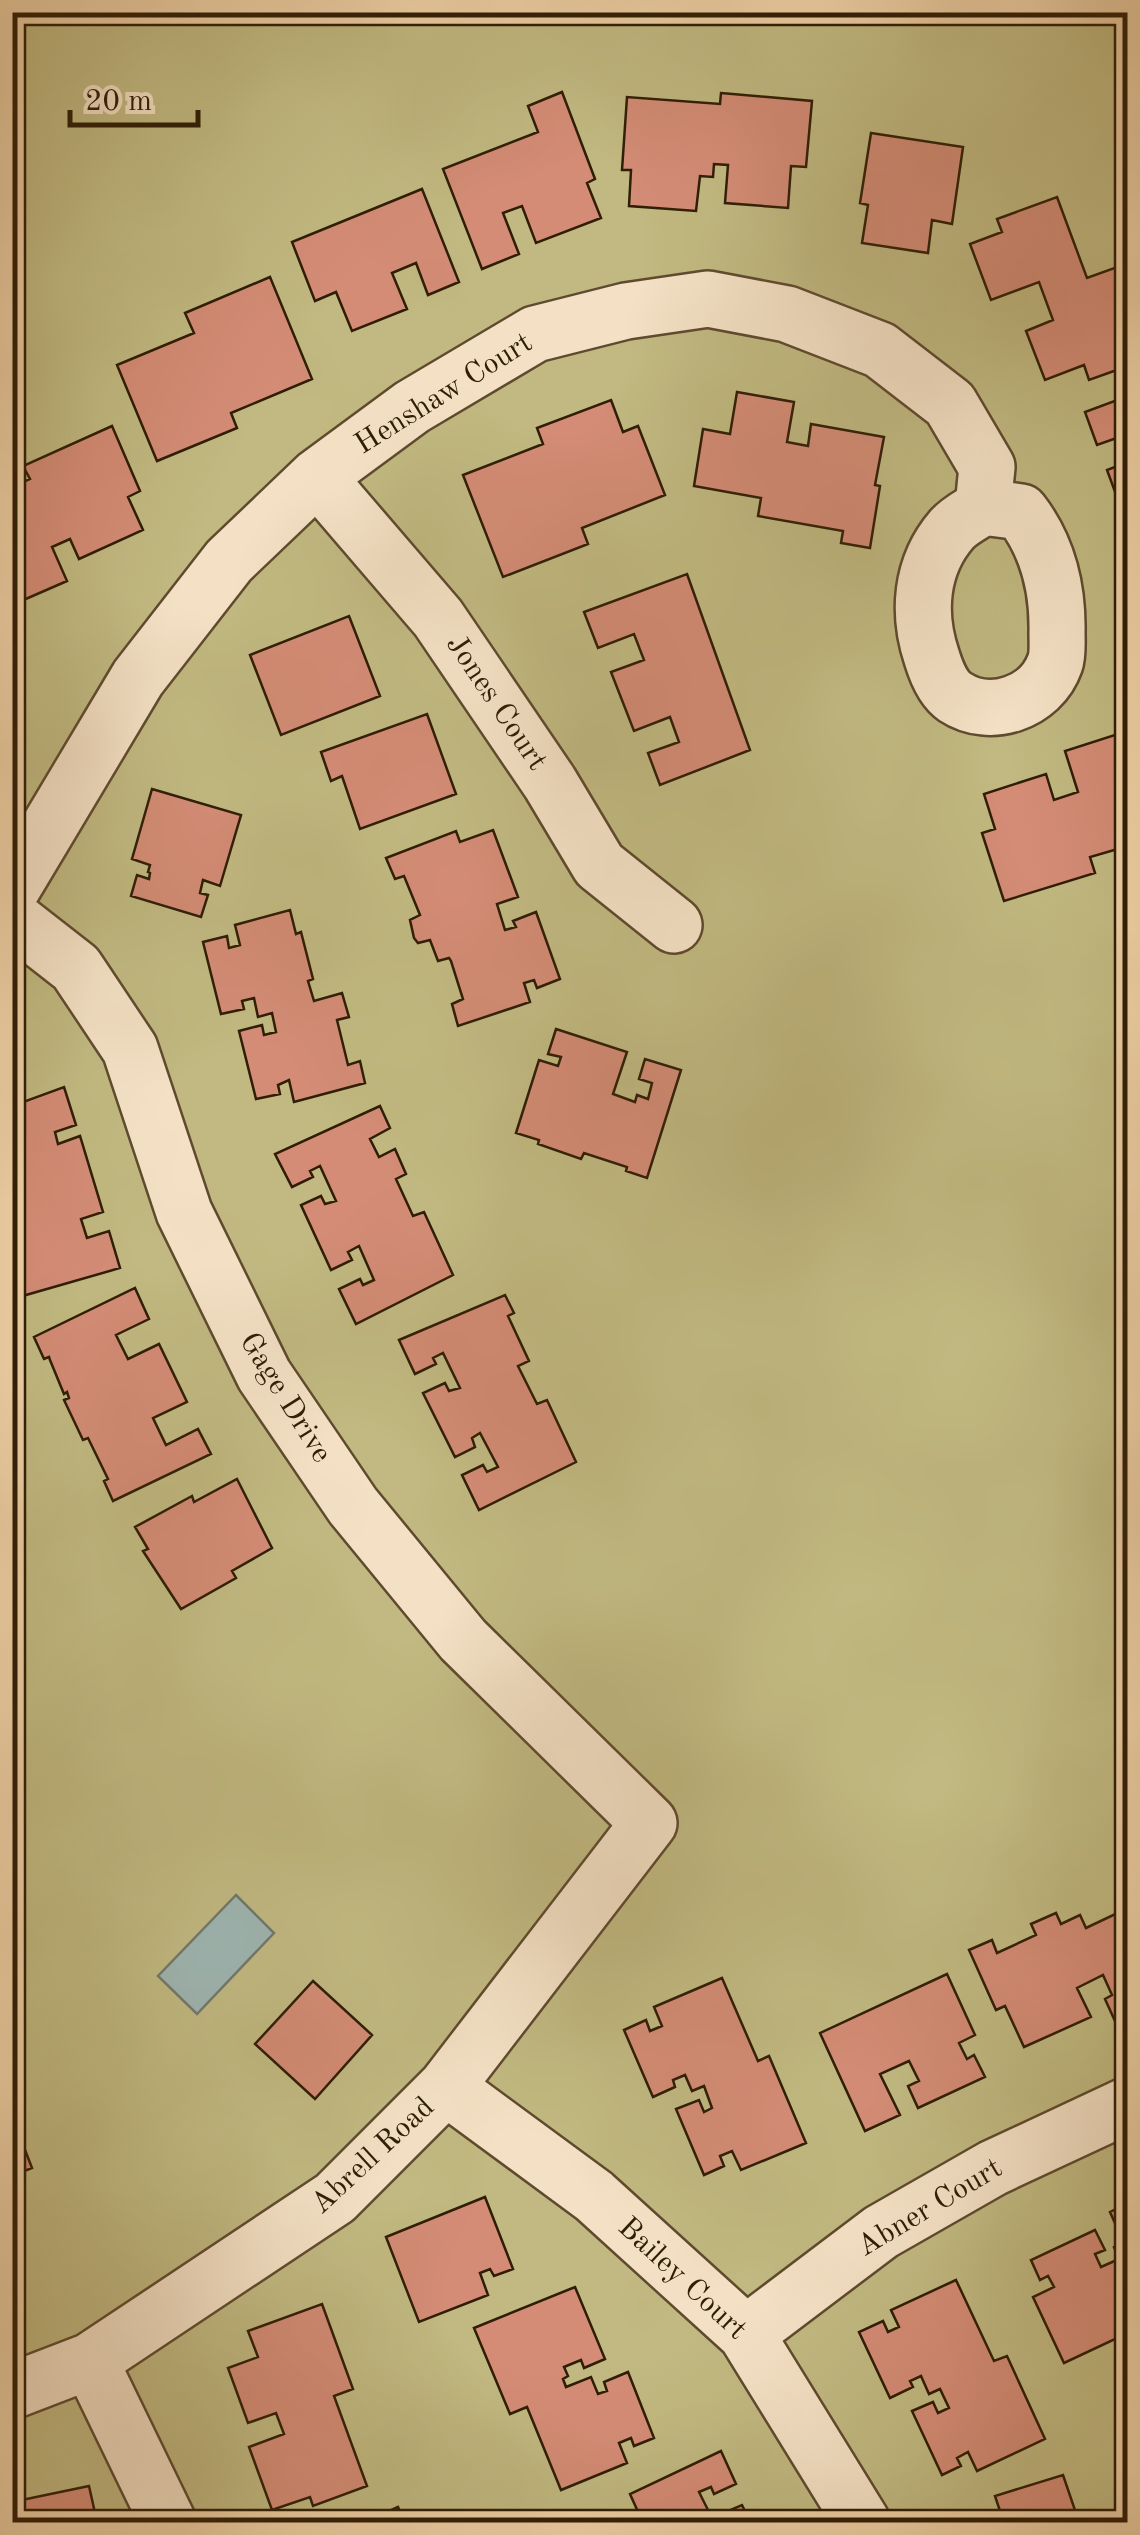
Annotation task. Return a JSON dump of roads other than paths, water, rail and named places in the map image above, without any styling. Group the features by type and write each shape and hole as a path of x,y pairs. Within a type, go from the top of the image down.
{"street":[{"name":"Henshaw Court","path":"12,889 138,678 229,561 317,477 412,407 535,334 626,311 708,299 787,314 880,350 950,404 987,467 983,507"},
{"name":"Jones Court","path":"317,477 438,618 550,783 599,865 674,926"},
{"name":"Gage Drive","path":"12,918 76,968 130,1049 184,1212 264,1374 353,1506 463,1640 649,1823"},
{"name":"Abrell Road","path":"12,2391 90,2361 335,2198 446,2087 649,1823"},
{"name":"Bailey Court","path":"446,2087 594,2196 746,2334 862,2522"},
{"name":"Abner Court","path":"746,2334 881,2232 994,2168 1128,2105"},
{"path":"90,2361 168,2522"}],"water":[{"path":"236,1895 274,1933 197,2014 158,1976"}]}
